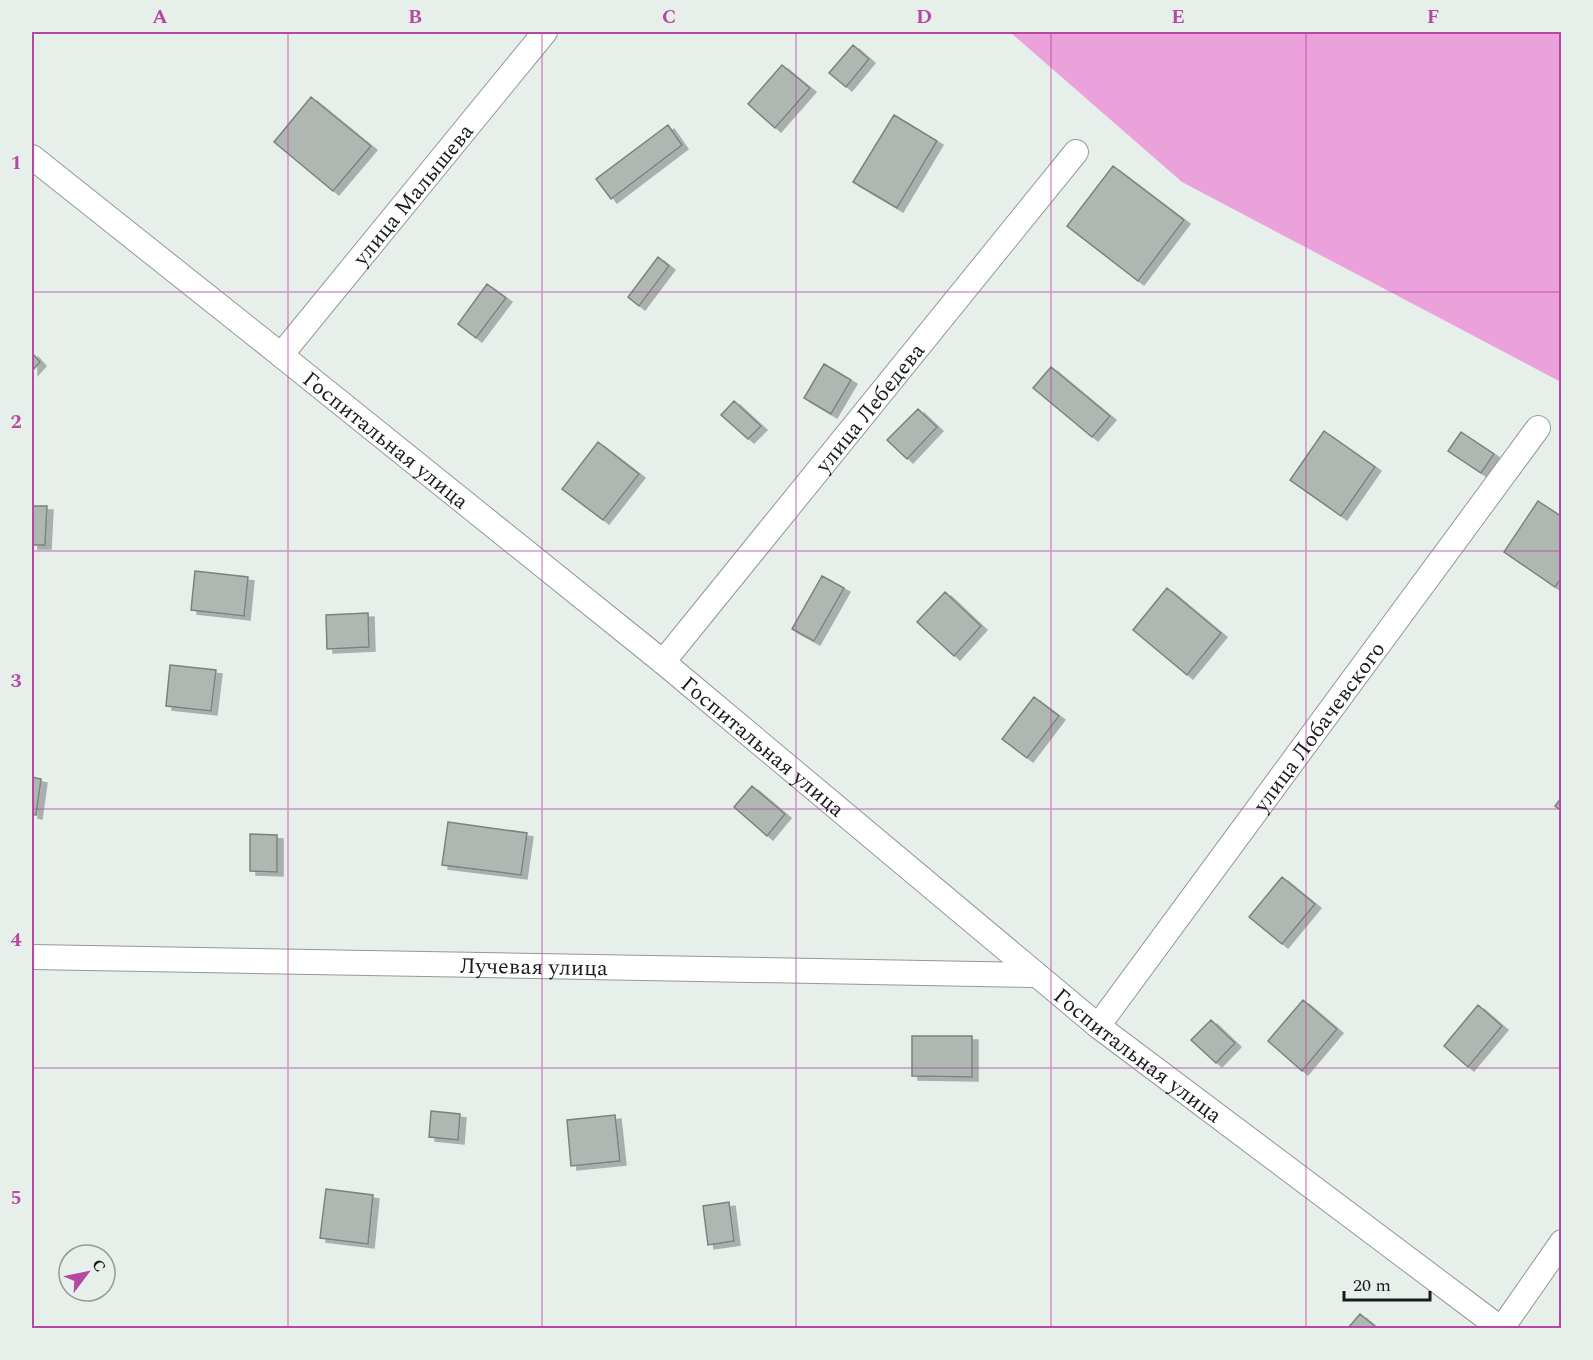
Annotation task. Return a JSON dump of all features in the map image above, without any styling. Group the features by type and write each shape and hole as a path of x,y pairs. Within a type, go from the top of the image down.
{"street":[{"name":"улица Малышева","path":"281,356 545,32"},
{"name":"улица Лебедева","path":"663,662 1076,152"},
{"name":"Госпитальная улица","path":"32,157 663,662 1098,1026 1501,1329"},
{"name":"улица Лобачевского","path":"1098,1026 1538,428"},
{"name":"Лучевая улица","path":"32,957 1036,975"},
{"path":"1501,1329 1562,1242"}],"shaded area":[{"path":"1010,32 1561,32 1561,382 1182,182"}],"building":[{"path":"853,45 869,59 846,87 829,73"},
{"path":"782,65 810,88 775,128 748,104"},
{"path":"311,97 371,146 333,191 274,142"},
{"path":"894,115 937,141 897,208 853,182"},
{"path":"668,125 682,145 611,199 596,179"},
{"path":"1113,166 1184,220 1138,281 1067,226"},
{"path":"658,257 669,266 639,306 628,297"},
{"path":"487,284 506,298 476,338 458,324"},
{"path":"32,353 40,362 32,371"},
{"path":"824,364 851,380 831,414 804,398"},
{"path":"1051,367 1110,416 1092,437 1033,388"},
{"path":"734,401 761,426 748,439 721,415"},
{"path":"918,409 937,427 907,459 887,440"},
{"path":"1324,431 1375,467 1341,516 1290,480"},
{"path":"1461,432 1494,454 1481,473 1448,451"},
{"path":"598,442 639,474 603,520 562,489"},
{"path":"1538,501 1562,517 1562,577 1555,587 1504,552"},
{"path":"32,506 47,506 45,545 32,545"},
{"path":"195,571 248,577 244,616 191,610"},
{"path":"822,576 844,588 814,641 792,629"},
{"path":"1167,588 1221,633 1187,675 1133,630"},
{"path":"945,592 981,626 954,656 917,622"},
{"path":"368,613 369,647 327,649 326,615"},
{"path":"170,665 216,670 211,711 166,706"},
{"path":"1034,697 1059,716 1027,758 1002,739"},
{"path":"32,777 41,779 36,815 32,814"},
{"path":"752,786 785,814 767,836 734,807"},
{"path":"1562,797 1562,811 1555,806"},
{"path":"448,822 527,833 521,875 442,865"},
{"path":"250,834 277,835 277,872 250,871"},
{"path":"1282,877 1315,904 1282,944 1249,917"},
{"path":"1303,1000 1337,1029 1302,1071 1268,1041"},
{"path":"1478,1005 1502,1026 1468,1067 1444,1046"},
{"path":"1211,1020 1235,1043 1216,1063 1191,1040"},
{"path":"912,1036 972,1036 972,1077 912,1076"},
{"path":"431,1111 460,1114 458,1140 429,1137"},
{"path":"615,1115 620,1161 571,1166 567,1120"},
{"path":"326,1189 373,1195 368,1244 320,1238"},
{"path":"729,1202 734,1241 708,1245 703,1206"},
{"path":"1360,1314 1377,1328 1348,1328"}]}
